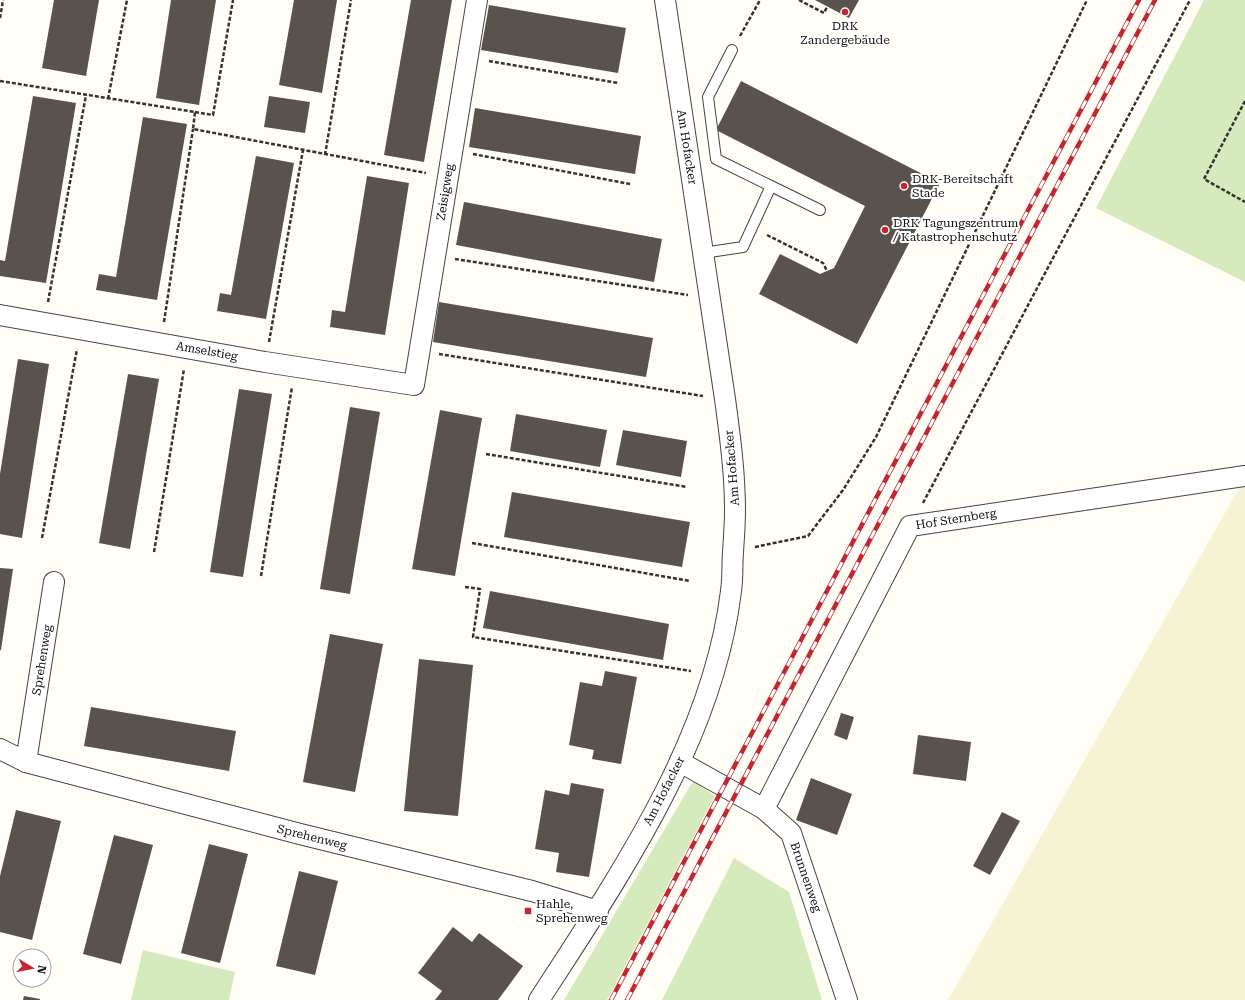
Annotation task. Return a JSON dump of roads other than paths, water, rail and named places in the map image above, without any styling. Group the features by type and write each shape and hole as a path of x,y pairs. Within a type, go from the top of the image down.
{"street":[{"name":"Zeisigweg","path":"414,385 477,0"},
{"name":"Am Hofacker","path":"539,1000 598,911 680,762 699,718 713,675 731,591 735,510 732,459 725,399 664,0"},
{"name":"Amselstieg","path":"0,315 265,362 414,385"},
{"name":"Hof Sternberg","path":"764,809 910,526 1245,476"},
{"name":"Sprehenweg","path":"26,762 54,582"},
{"name":"Sprehenweg","path":"0,749 26,762 300,834 532,891 598,911"},
{"name":"Brunnenweg","path":"680,762 764,809 791,834 847,1000"}],"lane":[{"path":"732,50 708,97 716,158 820,210"},
{"path":"703,253 744,247 771,186"}],"railway":[{"path":"611,1000 1139,0"},
{"path":"627,1000 1155,0"}],"place":[{"name":"DRK Zandergebäude","path":"845,12"},
{"name":"DRK-Bereitschaft Stade","path":"904,186"},
{"name":"DRK Tagungszentrum / Katastrophenschutz","path":"885,230"},
{"name":"Hahle, Sprehenweg","path":"528,911"}]}
